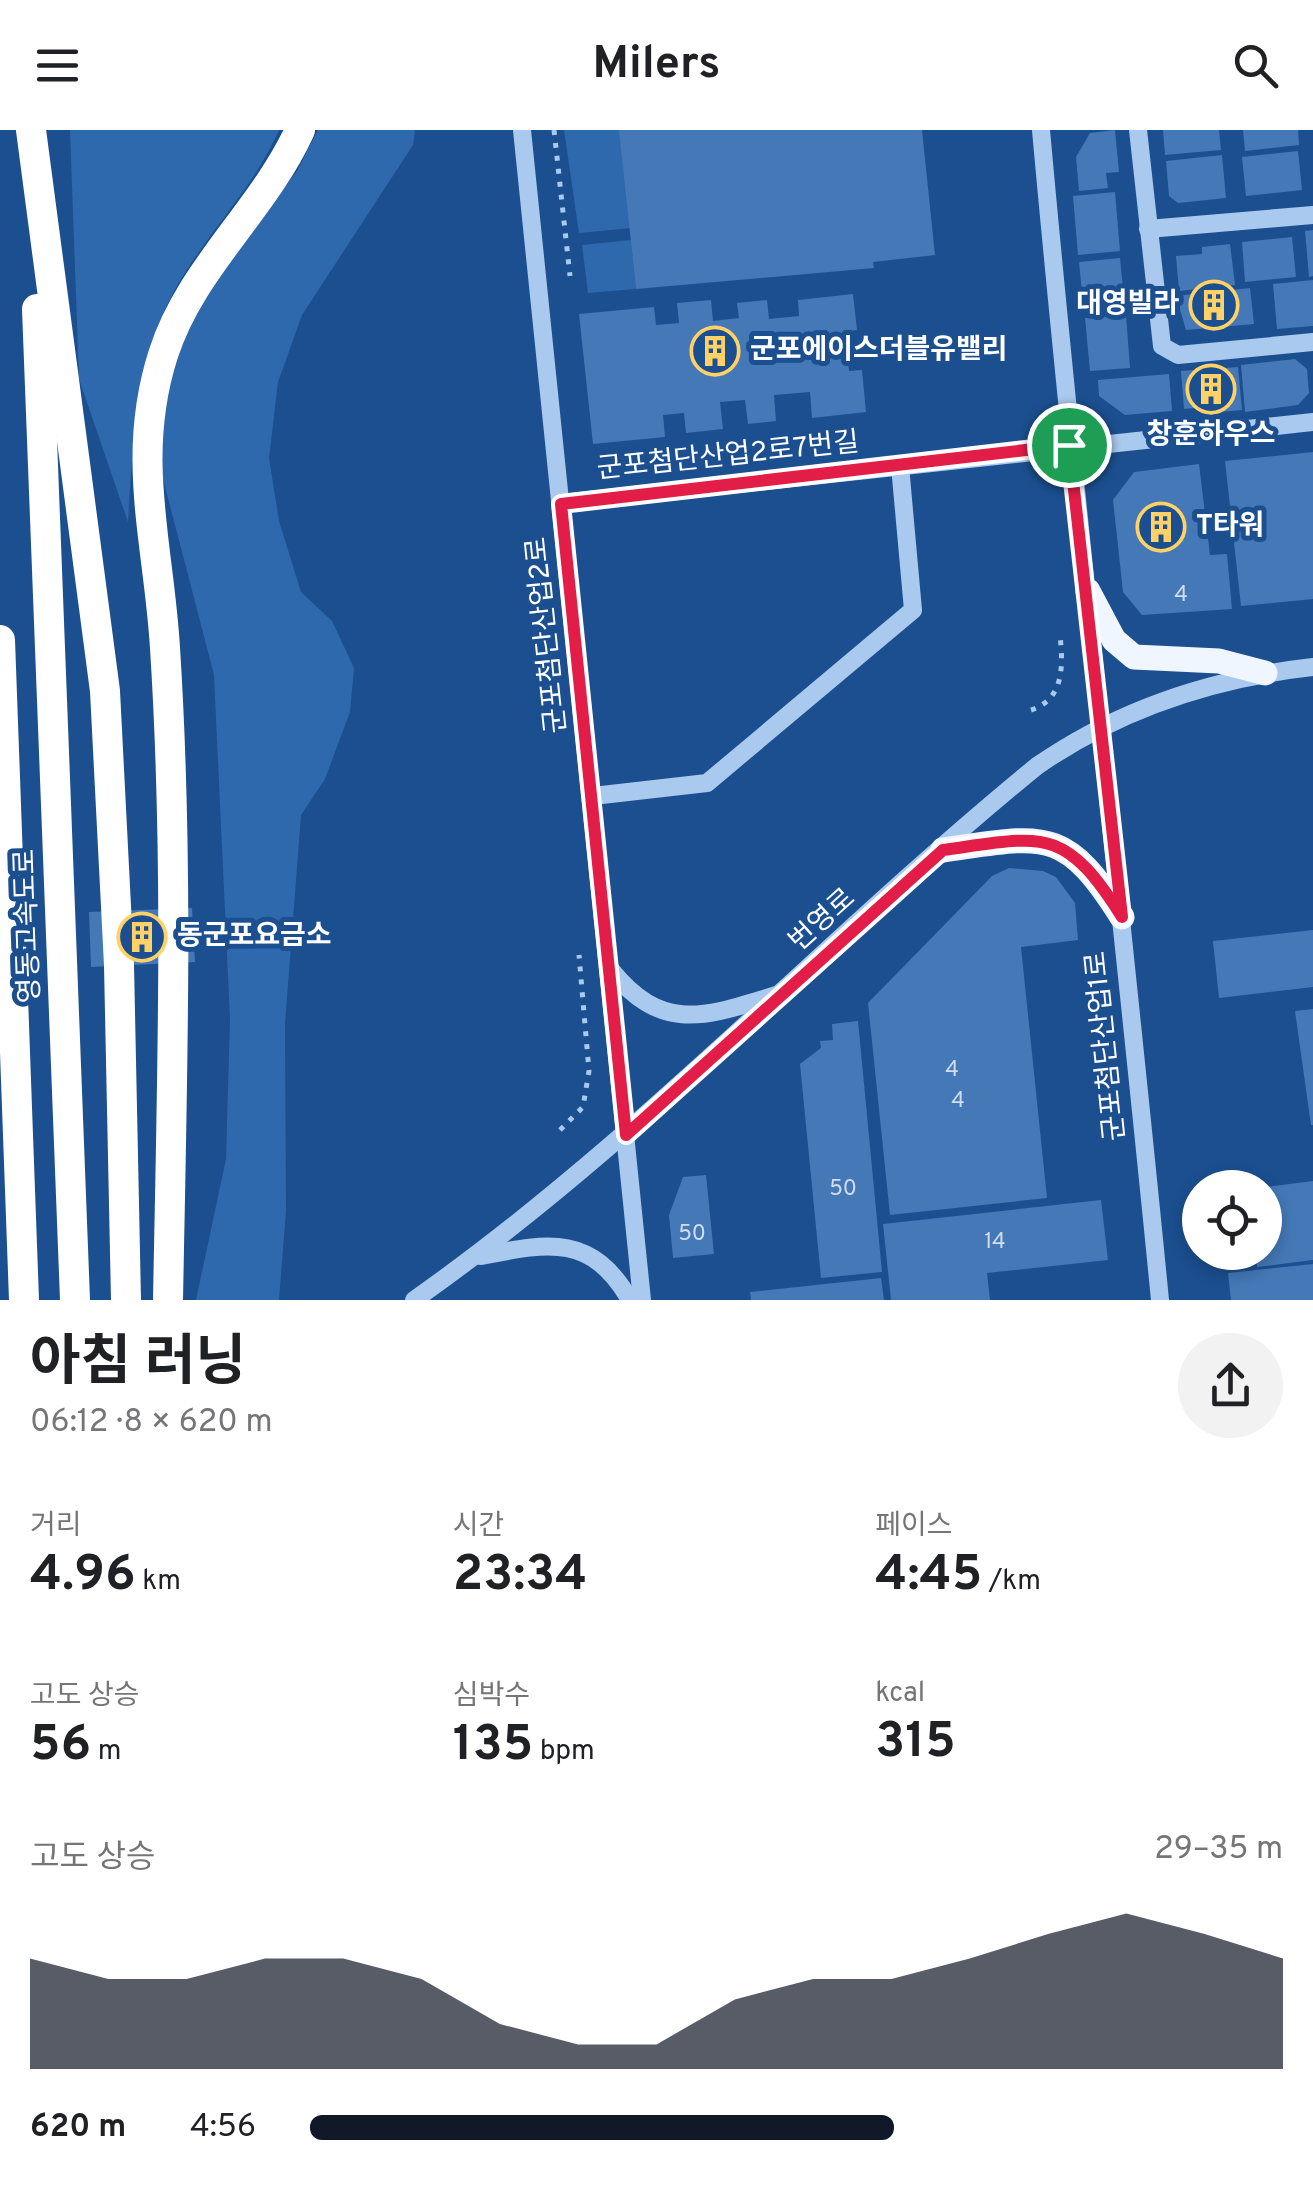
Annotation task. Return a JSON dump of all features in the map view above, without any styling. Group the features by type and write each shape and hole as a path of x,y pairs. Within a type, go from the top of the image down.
{"highway":[{"name":"영동고속도로","path":"30,130 74,1300"},
{"path":"30,130 106,690 119,965 126,1300"},
{"path":"168,1300 174,966 165,646 144,458 150,404 163,354 187,300 213,257 278,174 300,130"},
{"name":"영동고속도로","path":"0,640 24,1300"}],"main road":[{"path":"1088,591 1114,640 1134,658 1219,661 1265,673"},
{"path":"943,850 1009,841 1061,846 1093,871 1122,917"}],"street":[{"name":"군포첨단산업2로","path":"522,130 626,1135"},
{"path":"1041,130 1069,445 1103,727"},
{"path":"1138,130 1158,338 1169,354 1313,342"},
{"path":"1148,229 1313,215"},
{"name":"군포첨단산업2로7번길","path":"561,504 1069,445 1313,422"},
{"name":"군포첨단산업2로7번길","path":"593,796 707,782 913,610 900,466"},
{"name":"번영로","path":"414,1300 476,1257 626,1135 1037,766 1103,727 1190,692 1265,673 1313,667"},
{"name":"군포첨단산업1로","path":"1103,727 1160,1300"},
{"path":"610,968 626,989 654,1010 674,1015 711,1014 786,992"},
{"path":"626,1135 642,1300"},
{"path":"476,1257 539,1245 586,1252 618,1280 630,1300"}],"path":[{"path":"554,130 570,276"},
{"path":"1031,710 1041,707 1056,690 1063,660 1060,634"},
{"path":"560,1130 584,1107 589,1071 579,954"}],"shaded area":[{"path":"70,130 279,130 257,171 191,264 164,311 145,369 128,522 79,379"},
{"path":"318,130 415,130 413,145 302,315 278,382 269,458 279,521 301,592 332,621 354,668 350,712 325,779 301,815 285,1024 286,1211 279,1300 196,1300 226,1159 230,1019 214,675 161,471 165,396 196,304 297,171"},
{"path":"564,130 681,130 673,224 579,233"},
{"path":"631,240 636,289 588,293 582,245"}],"building":[{"path":"619,130 922,130 935,255 873,262 874,268 636,289"},
{"path":"1115,130 1119,172 1106,173 1108,188 1079,191 1076,157 1090,133"},
{"path":"1163,130 1219,130 1221,150 1165,155"},
{"path":"1243,130 1298,130 1299,145 1245,151"},
{"path":"1298,151 1302,190 1246,196 1242,157"},
{"path":"1222,155 1226,198 1178,203 1169,196 1166,161"},
{"path":"1115,192 1120,251 1078,255 1073,196"},
{"path":"1313,230 1313,276 1309,277 1305,231"},
{"path":"1292,237 1296,277 1245,282 1242,242"},
{"path":"1230,244 1235,285 1179,291 1176,256 1202,254 1202,247"},
{"path":"1120,258 1125,309 1084,313 1079,262"},
{"path":"1313,280 1313,326 1277,329 1273,284"},
{"name":"대영빌라","path":"1250,288 1254,324 1186,330 1176,296"},
{"name":"군포에이스더블유밸리","path":"853,294 857,330 845,332 849,371 862,370 866,412 812,418 810,392 774,395 776,421 748,424 745,400 720,402 723,429 686,433 684,413 663,415 665,437 593,444 579,314 654,307 656,325 679,323 677,303 711,300 713,321 739,318 737,303 767,300 769,319 799,316 798,300"},
{"path":"1126,315 1130,368 1090,371 1085,318"},
{"path":"1295,359 1307,369 1309,393 1298,405 1245,412 1241,365"},
{"name":"창훈하우스","path":"1238,367 1242,410 1208,413 1208,407 1184,409 1181,371"},
{"path":"1169,374 1172,411 1125,415 1099,396 1098,380"},
{"path":"1313,452 1313,599 1241,606 1225,461"},
{"name":"T타워","path":"1199,464 1210,555 1227,554 1232,609 1142,615 1123,592 1113,500 1134,472"},
{"path":"1009,868 1043,871 1056,877 1075,903 1078,940 1021,947 1047,1198 890,1215 868,1003 992,876"},
{"name":"동군포요금소","path":"192,908 195,962 91,967 89,912"},
{"path":"1313,930 1313,987 1219,998 1213,941"},
{"path":"1313,1009 1313,1125 1311,1125 1295,1011"},
{"path":"858,1021 882,1272 821,1278 800,1064 821,1048 820,1041 833,1040 832,1024"},
{"path":"706,1175 714,1254 673,1258 669,1215 683,1177"},
{"path":"1313,1181 1313,1260 1282,1264 1282,1185"},
{"path":"1101,1200 1108,1260 987,1273 990,1300 891,1300 883,1224"},
{"path":"1313,1264 1313,1300 1231,1300 1228,1273"},
{"path":"881,1278 884,1300 751,1300 750,1292"}],"place":[{"name":"대영빌라","path":"1214,305"},
{"name":"군포에이스더블유밸리","path":"715,351"},
{"name":"창훈하우스","path":"1211,389"},
{"name":"T타워","path":"1161,527"},
{"name":"동군포요금소","path":"142,937"}],"route":[{"path":"1069,445 1122,917 1093,871 1061,846 1040,840 1009,841 943,850 626,1135 561,504 1069,445"}]}
